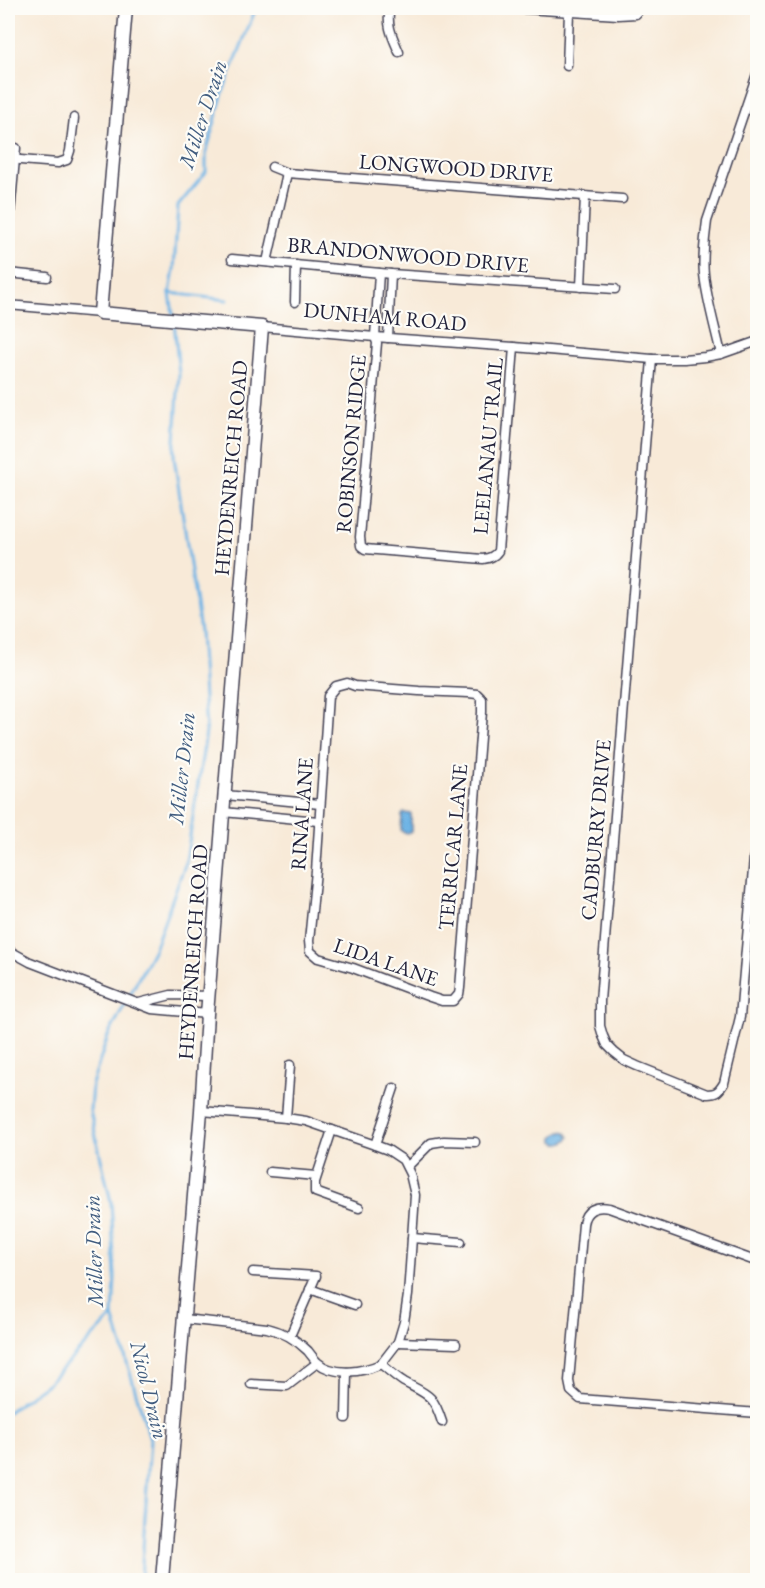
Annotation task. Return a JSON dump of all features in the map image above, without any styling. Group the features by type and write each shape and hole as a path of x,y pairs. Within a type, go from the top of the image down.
{"street":[{"path":"100,313 126,8"},
{"path":"389,8 389,29 399,52"},
{"path":"511,8 629,15 636,14 640,8"},
{"path":"567,66 569,12"},
{"path":"722,354 704,272 705,236 707,221 758,71"},
{"path":"11,159 58,163 67,160 74,118"},
{"path":"8,236 11,159 16,148"},
{"name":"LONGWOOD DRIVE","path":"272,167 287,173 622,199"},
{"path":"267,262 287,173"},
{"path":"581,286 585,196"},
{"name":"BRANDONWOOD DRIVE","path":"232,260 391,274 615,289"},
{"path":"295,302 296,265"},
{"path":"8,273 47,277"},
{"name":"ROBINSON RIDGE","path":"361,546 360,530 377,343 375,337 379,273"},
{"name":"ROBINSON RIDGE","path":"388,338 391,274"},
{"name":"DUNHAM ROAD","path":"8,305 652,359 705,357 722,354 758,341"},
{"name":"HEYDENREICH ROAD","path":"162,1581 262,327"},
{"name":"LEELANAU TRAIL","path":"361,546 370,550 483,559 494,556 498,551 514,347"},
{"name":"CADBURRY DRIVE","path":"652,359 600,1000 600,1026 607,1045 624,1060 637,1066 707,1094 720,1091 740,1017 746,962"},
{"name":"RINA LANE","path":"309,946 328,696 336,686 347,683 355,686 469,693 477,694 482,699"},
{"name":"TERRICAR LANE","path":"456,998 460,988 482,699"},
{"path":"225,795 320,804"},
{"path":"223,812 318,821"},
{"path":"757,962 746,962 758,813"},
{"name":"LIDA LANE","path":"309,946 310,951 318,958 442,1001 448,1002 456,998"},
{"path":"8,950 30,962 158,1011 207,1014"},
{"path":"139,1003 171,995 209,996"},
{"path":"286,1118 290,1065"},
{"path":"375,1145 394,1088"},
{"path":"184,1319 267,1328 290,1336 301,1344 317,1363 347,1372 372,1368 381,1364 398,1342 407,1304 415,1195 413,1183 403,1160 375,1145 306,1121 201,1111"},
{"path":"332,1130 316,1176 315,1192 358,1208"},
{"path":"407,1167 431,1143 444,1140 475,1142"},
{"path":"270,1172 316,1176"},
{"path":"758,1262 603,1206 591,1209 584,1218 569,1381 574,1396 580,1399 758,1413"},
{"path":"412,1238 461,1242"},
{"path":"253,1272 316,1276 290,1336"},
{"path":"310,1289 355,1305"},
{"path":"398,1342 456,1344"},
{"path":"251,1384 287,1386 317,1363"},
{"path":"381,1364 402,1381 432,1399 442,1422"},
{"path":"346,1418 347,1372"}],"water":[{"path":"404,813 411,814 411,831 408,833 401,830"},
{"path":"561,1131 567,1132 570,1137 565,1142 557,1143 554,1137"}],"waterway":[{"name":"Miller Drain","path":"173,315 170,293 178,206 206,172 206,153 223,92 256,8"},
{"path":"170,293 227,300"},
{"name":"Miller Drain","path":"141,1580 150,1439 113,1316 115,1276 111,1202 90,1111 92,1084 108,1036 154,949 186,862 206,732 200,631 174,457 179,374 174,321"},
{"name":"Miller Drain","path":"8,1412 48,1383 113,1316"}],"water label":[{"name":"Nicol Drain","path":"150,1390"}]}
